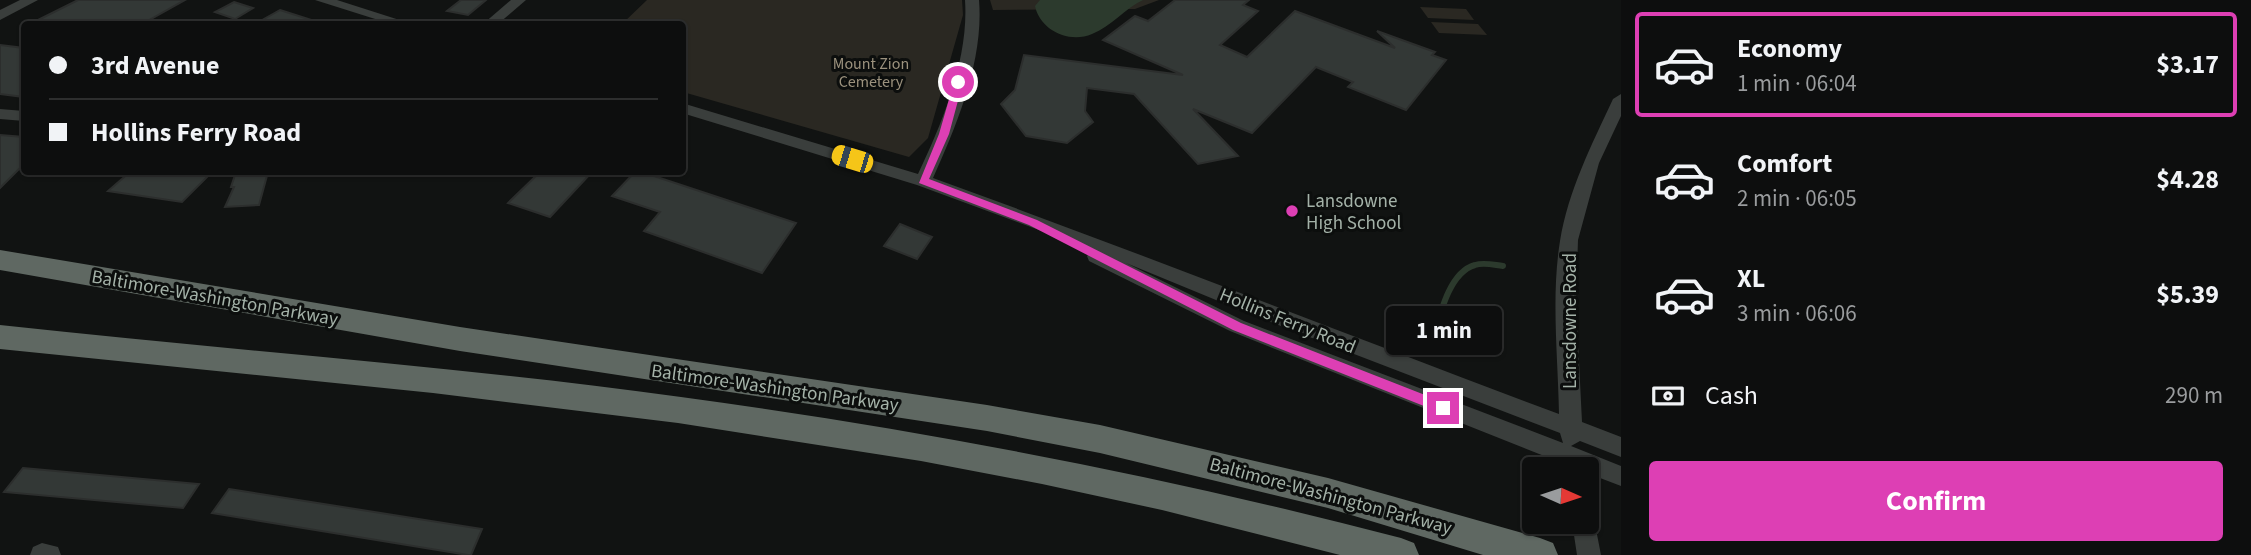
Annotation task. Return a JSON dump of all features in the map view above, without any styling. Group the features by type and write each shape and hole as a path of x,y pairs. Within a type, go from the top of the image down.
{"highway":[{"name":"Baltimore-Washington Parkway","path":"0,260 460,340 987,418 1100,439 1328,493 1540,555"},
{"name":"Baltimore-Washington Parkway","path":"0,337 437,380 885,441 1100,478 1401,555"}],"street":[{"path":"0,16 31,0"},
{"path":"494,21 519,0"},
{"path":"923,181 944,134 969,43 974,17 972,0"},
{"path":"327,1 395,21"},
{"name":"Lansdowne Road","path":"1573,457 1566,301 1569,240 1591,163 1621,99"},
{"name":"Hollins Ferry Road","path":"686,109 923,181 1171,272 1257,309 1621,447"},
{"path":"0,114 21,116"},
{"name":"Hollins Ferry Road","path":"1033,223 1237,326 1559,457"},
{"name":"Hollins Ferry Road","path":"1600,471 1621,477"},
{"path":"1586,534 1589,555"},
{"path":"42,555 49,555"}],"green space":[{"name":"Mount Zion Cemetery","path":"647,0 962,0 963,15 928,138 909,157 686,93 686,21 625,21"},
{"path":"990,0 1159,0 1135,9 993,10"},
{"path":"1420,7 1466,9 1474,20 1428,18"},
{"path":"1431,22 1478,24 1487,35 1439,33"}],"shaded area":[{"path":"1040,0 1143,0 1099,31 1083,37 1074,37 1057,33 1043,22 1035,6"}],"building":[{"path":"78,0 185,0 147,21 36,21"},
{"path":"461,0 486,0 468,15 447,11"},
{"path":"1175,0 1249,0 1243,5 1258,11 1220,45 1247,57 1295,11 1395,48 1377,31 1435,52 1432,55 1446,60 1406,110 1348,87 1353,82 1316,67 1252,133 1193,109 1238,156 1198,164 1134,94 1087,88 1085,111 1093,122 1067,143 1026,136 1001,104 1015,90 1024,55 1183,75 1103,40 1135,16 1148,21"},
{"path":"234,2 253,8 235,19 215,12"},
{"path":"280,10 315,21 260,21"},
{"path":"0,45 21,48 21,97 0,94"},
{"path":"0,135 21,137 21,167 0,188"},
{"path":"127,175 209,175 182,202 108,191"},
{"path":"235,175 267,175 259,205 225,207 234,187 231,187"},
{"path":"537,175 589,175 550,217 508,203"},
{"path":"632,175 651,175 796,223 762,273 644,231 660,212 612,196"},
{"path":"900,224 932,237 917,259 884,246"},
{"path":"23,468 199,484 183,508 4,492"},
{"path":"229,489 482,529 471,555 468,555 212,513"}],"waterway":[{"path":"1430,350 1440,314 1457,278 1475,265 1503,266"}],"place":[{"name":"Lansdowne High School","path":"1292,211"}],"route":[{"path":"958,82 944,134 923,181 1033,223 1143,281 1237,326 1443,408"}]}
